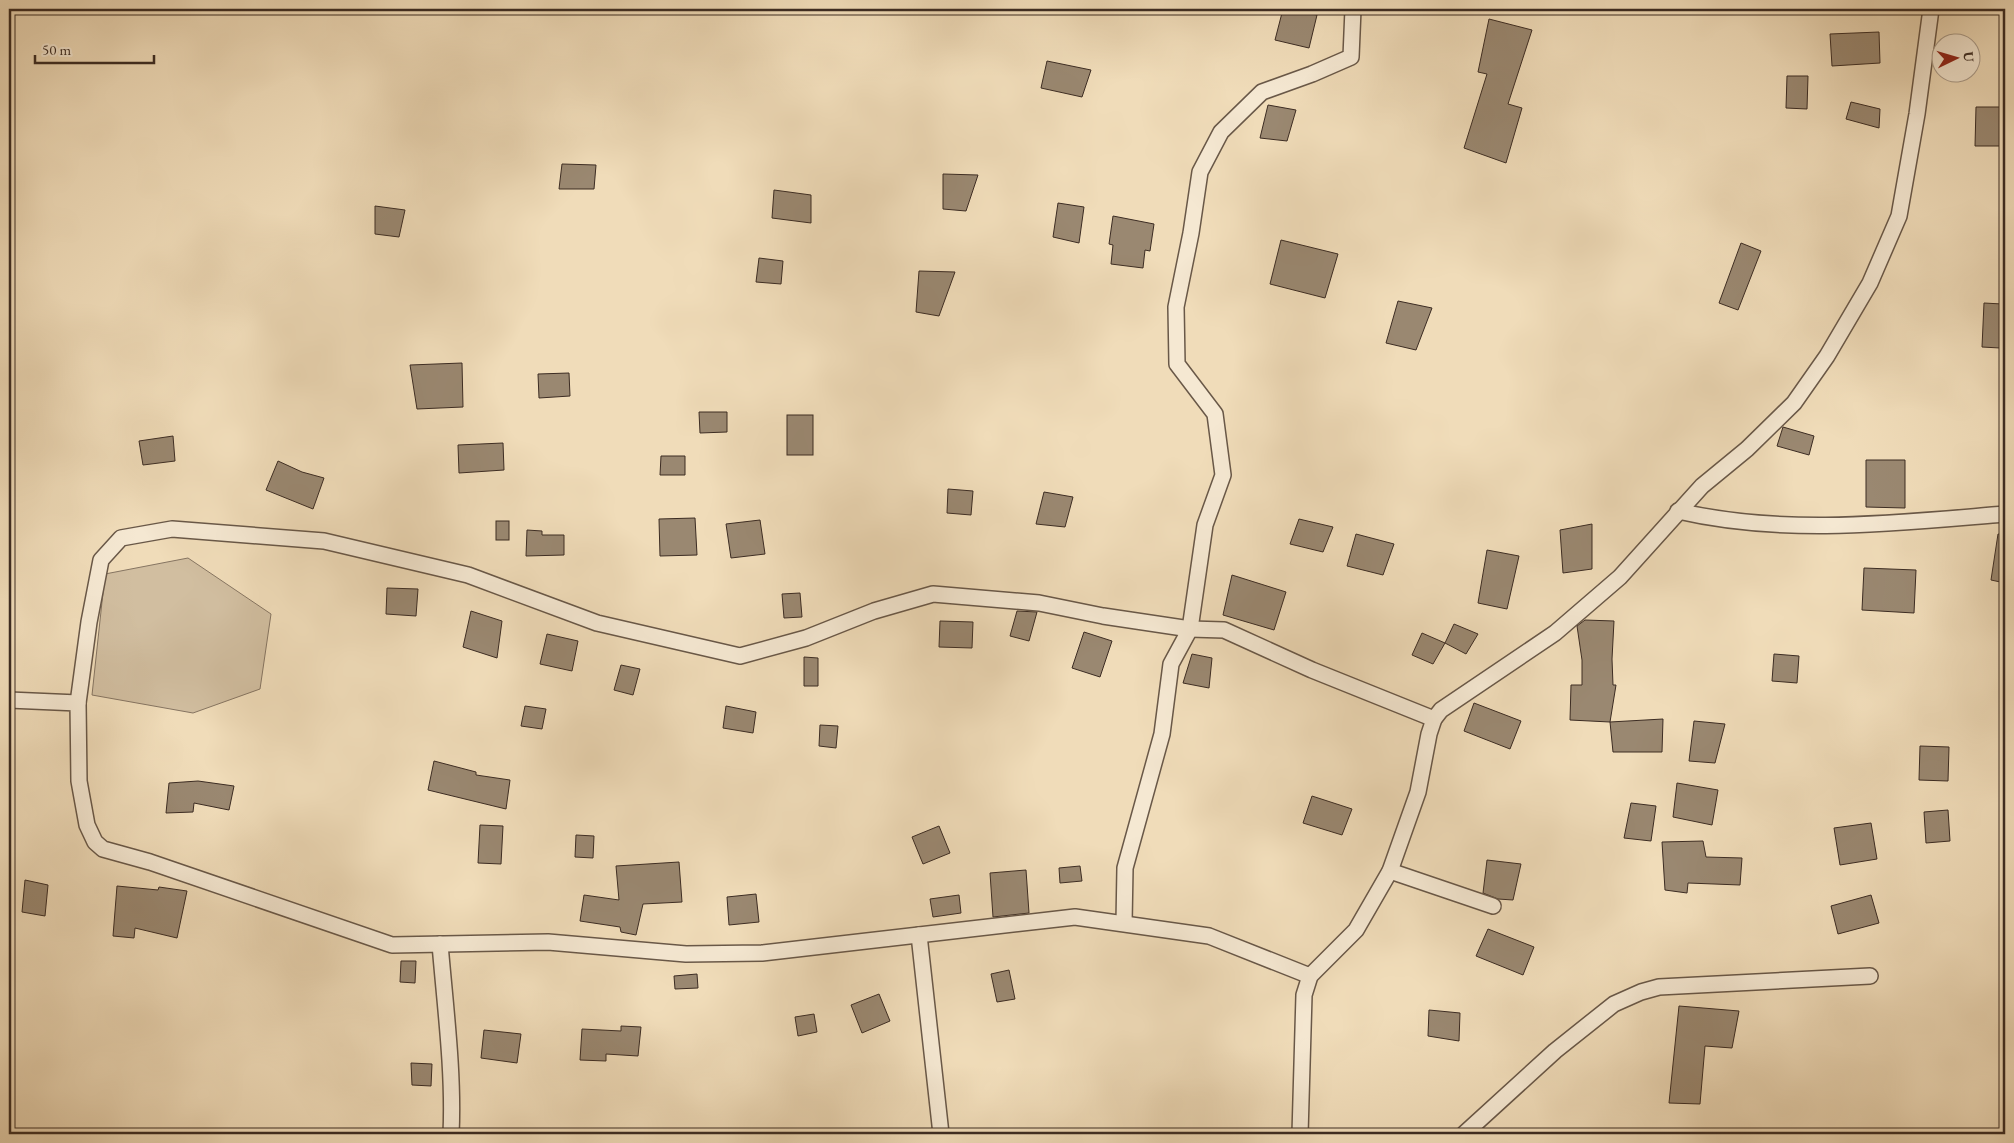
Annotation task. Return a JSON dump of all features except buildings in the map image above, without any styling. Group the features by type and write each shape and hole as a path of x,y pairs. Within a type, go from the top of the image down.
{"street":[{"path":"1124,923 1125,868 1162,734 1171,664 1190,629 1205,525 1223,475 1215,414 1178,364 1176,307 1191,232 1200,172 1221,132 1262,92 1312,74 1351,57 1353,9"},
{"path":"1300,1134 1304,995 1310,976 1356,930 1390,871 1418,792 1429,734 1434,718 1441,710 1555,633 1620,577 1702,486 1747,449 1794,403 1827,356 1870,283 1899,216 1917,114 1932,9"},
{"path":"1678,511 1709,518 1798,527 1873,525 2005,514"},
{"path":"1310,976 1210,936 1075,917 762,953 686,954 548,942 392,945 150,862 103,849 95,842 87,825 79,781 78,703 89,622 101,560 121,538 172,529 324,541 468,575 597,623 740,656 806,638 874,611 933,594 1039,603 1102,616 1190,629 1224,630 1312,670 1434,718"},
{"path":"9,700 78,703"},
{"path":"1390,871 1493,906"},
{"path":"919,935 941,1134"},
{"path":"440,944 447,1020 452,1134"},
{"path":"1464,1134 1555,1051 1606,1010 1614,1004 1641,992 1659,987 1870,976"}],"shaded area":[{"path":"188,558 271,614 260,689 193,713 92,695 105,574"}]}
